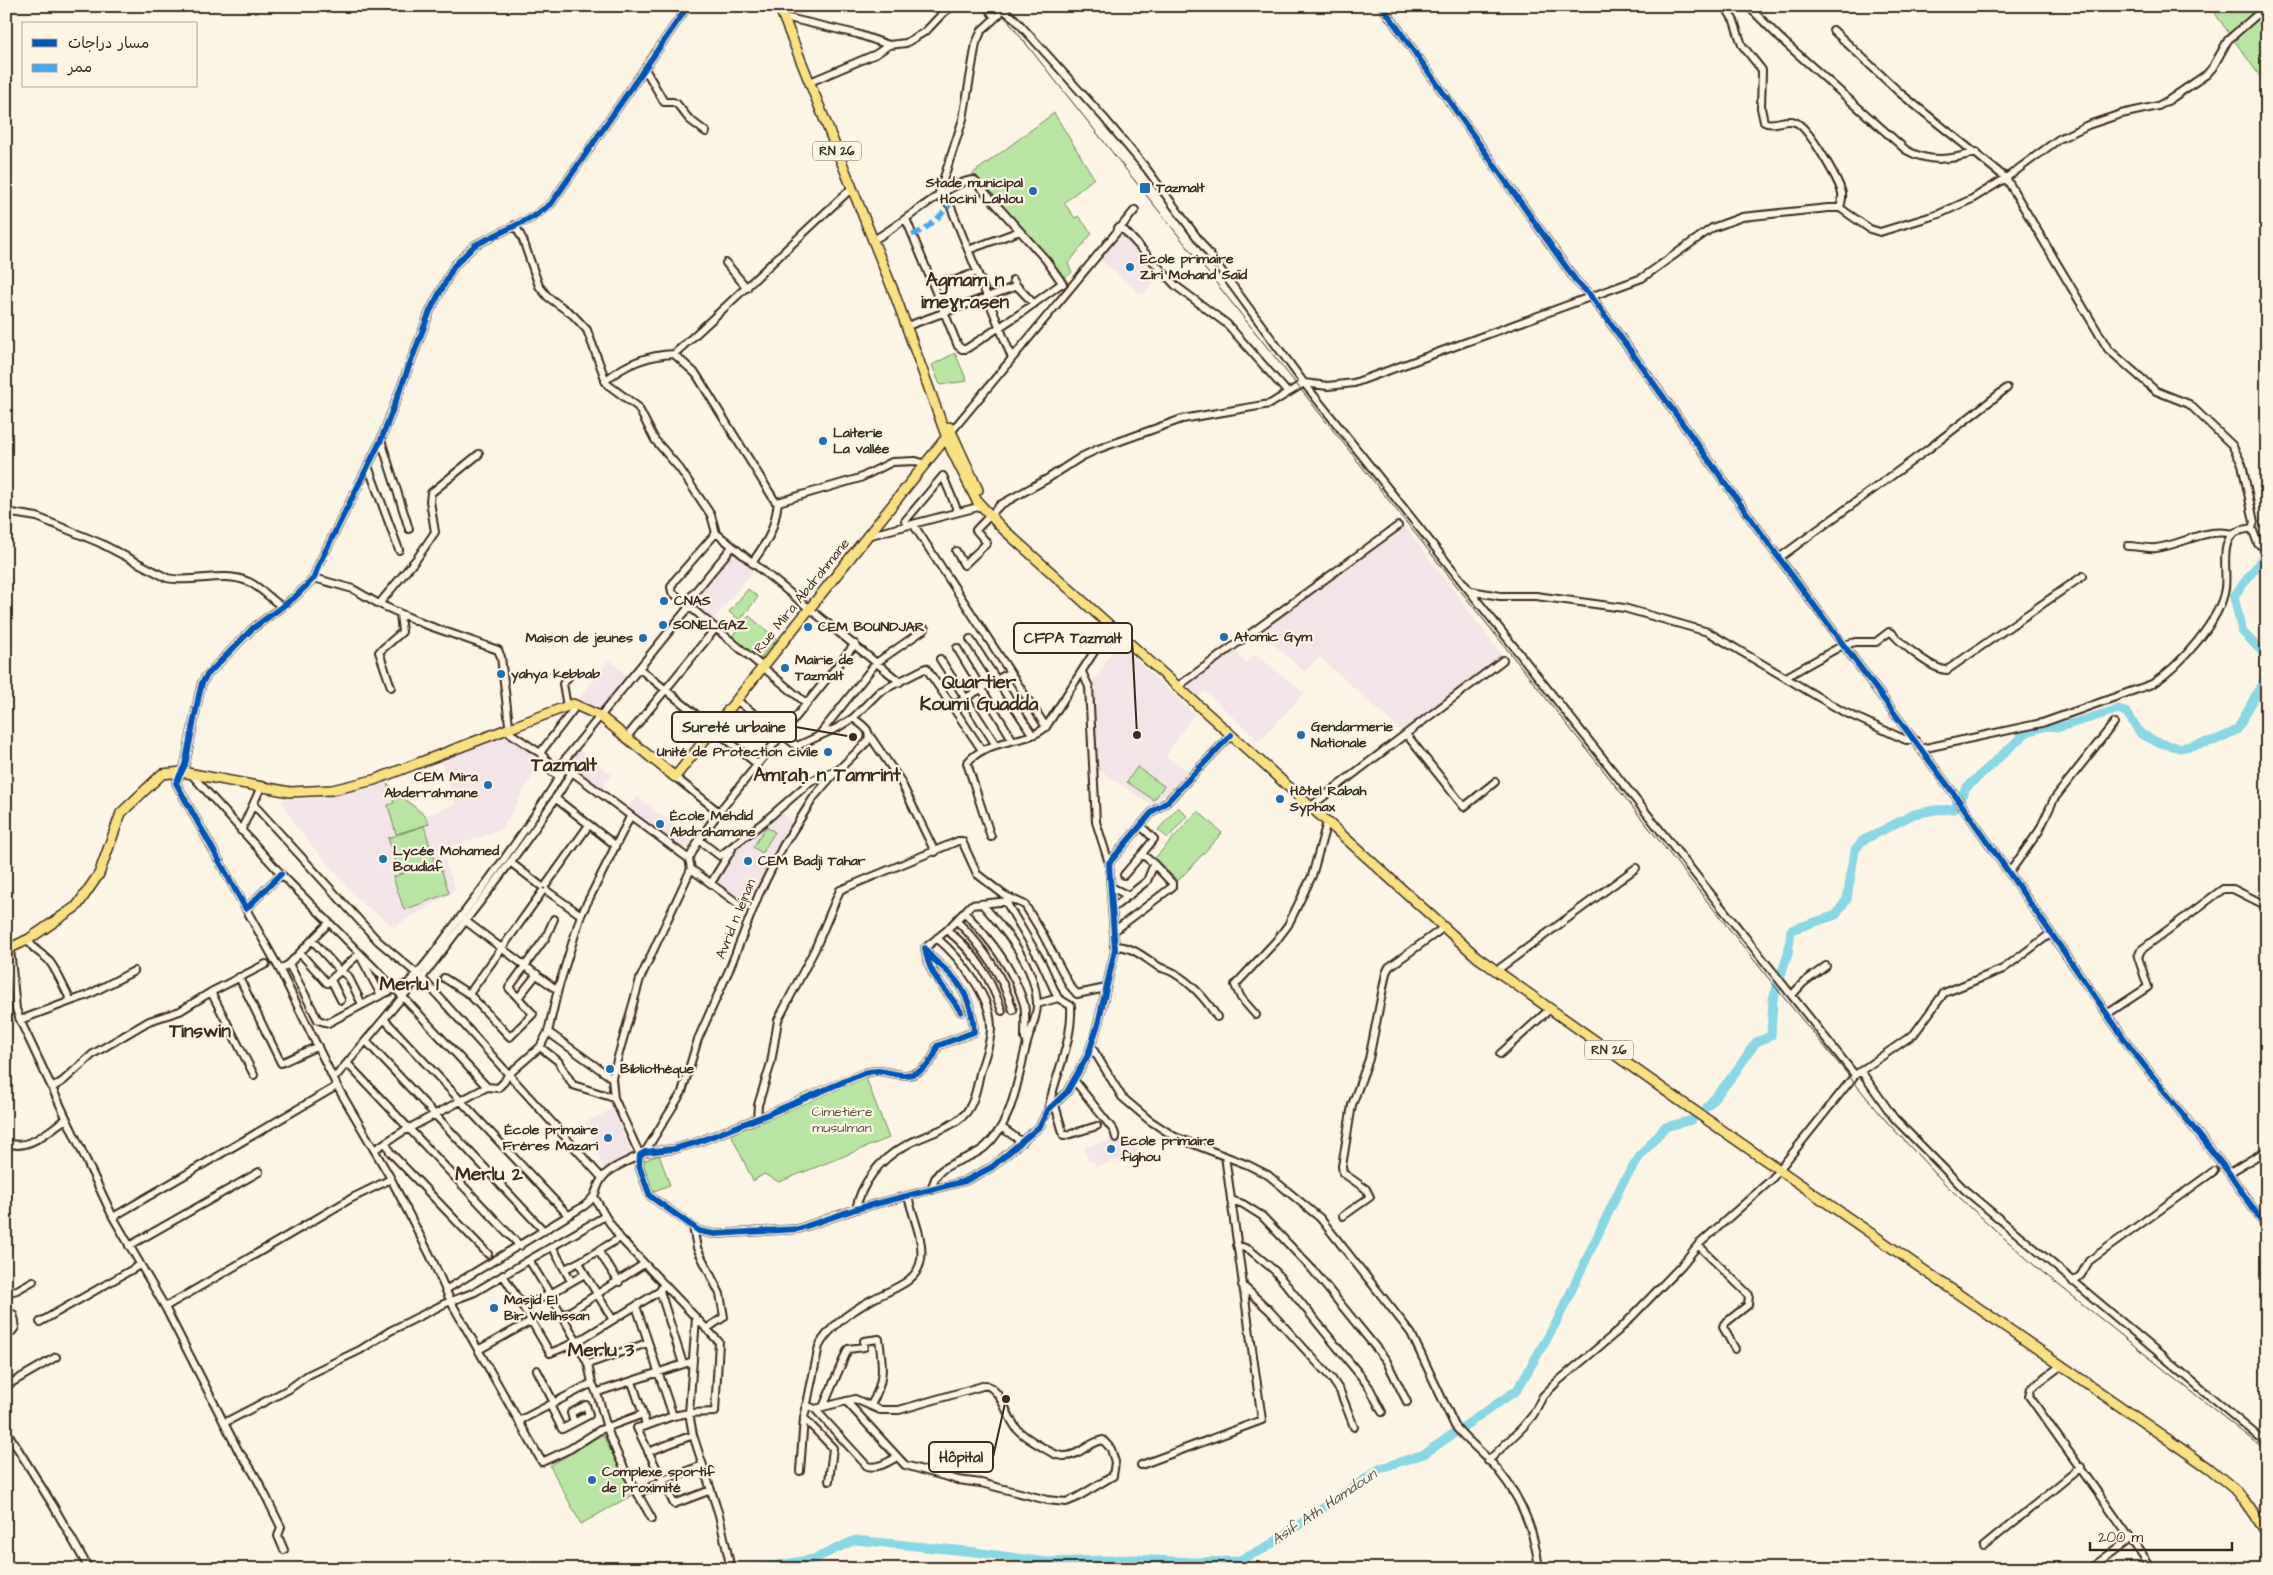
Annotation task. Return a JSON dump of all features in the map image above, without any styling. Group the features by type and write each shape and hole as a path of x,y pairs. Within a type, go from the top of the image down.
{"main road":[{"name":"RN 26","path":"779,6 873,240 948,435 977,501 1002,528 1443,928 1550,1009 2225,1480 2239,1493 2267,1533"},
{"name":"RN 26","path":"894,295 910,325 948,435 991,515"},
{"name":"Rue Mira Abdrahmane","path":"675,777 948,435"},
{"path":"8,949 29,939 77,906 99,874 122,813 162,774 186,773 290,792 332,790 374,780 570,705 600,716 675,777"}],"street":[{"path":"487,1087 403,997 328,924 186,773 185,765 202,684 226,655 252,629 295,597 314,578 318,566 381,440 430,311 454,266 475,245 533,217 551,204 688,6"},
{"path":"938,6 943,13"},
{"path":"784,17 857,34 888,45 906,43 926,31 943,13 953,6"},
{"path":"987,6 995,18"},
{"path":"1382,6 1576,281 1591,296 1779,558 1915,740 2158,1085 2229,1173 2267,1229"},
{"path":"1725,6 1734,21 1742,45 1762,70 1761,108 1764,122 1768,124 1789,121 1800,125 1831,169 1841,192 1840,208"},
{"path":"1748,6 1782,40 1906,150 1916,156 1933,160 1976,152"},
{"path":"956,551 964,565 987,543 976,530 1000,505 1047,479 1081,456 1182,419 1270,404 1304,382 1328,386 1354,383 1642,278 1712,228 1742,217 1840,208 1870,229 1880,232 1939,214 1972,200 2059,140 2088,125 2121,114 2158,106 2169,100 2206,74 2213,67 2228,40 2267,6"},
{"path":"938,196 963,119 976,43 982,30 1003,8 1104,118 1146,168 1304,382 1792,995 1894,1118 1965,1190 2267,1444"},
{"path":"1833,30 1900,92 2006,178 2108,349 2156,391 2189,404 2232,445 2242,464 2254,522 2252,528 2258,544 2267,549"},
{"path":"810,82 876,54 888,45"},
{"path":"646,69 664,102 677,104 689,119 706,132"},
{"path":"873,240 938,196 968,180 974,180 1046,260 1062,283 1068,288"},
{"path":"605,381 640,359 656,355 674,354 748,288 766,267 852,188"},
{"path":"938,196 950,206 1012,358"},
{"path":"948,435 1068,288 1135,210"},
{"path":"906,219 958,346 962,349 966,349 1062,283"},
{"path":"515,225 523,240 539,286 548,297 573,315 587,330 605,381 638,407 655,440 680,469 711,515 716,533 900,682"},
{"path":"1118,228 1125,231 1176,286 1226,324 1287,392"},
{"path":"968,250 1020,231"},
{"path":"726,263 748,288"},
{"path":"947,280 953,280 977,272"},
{"path":"910,325 987,297 1015,283 1034,304"},
{"path":"674,354 696,374 778,502 775,525 770,537 752,563"},
{"path":"1779,558 1927,450 2007,388"},
{"path":"381,440 409,529"},
{"path":"379,604 436,532 430,501 431,493 479,454"},
{"path":"778,502 860,478 892,462 916,461 925,464"},
{"path":"368,466 399,550"},
{"path":"905,521 942,476 958,512"},
{"path":"868,536 982,506"},
{"path":"6,512 37,517 100,543 167,578 176,580 216,577 240,579 254,585 281,606"},
{"path":"913,524 1046,726"},
{"path":"1177,687 1398,526"},
{"path":"2128,546 2157,548 2200,535 2222,532 2233,534 2252,528"},
{"path":"716,533 671,587 672,592 806,704"},
{"path":"1921,749 2042,723 2152,684 2160,679 2195,646 2223,598 2226,581 2227,546 2233,534"},
{"path":"463,919 510,850 562,767 600,716 640,669 732,547"},
{"path":"1786,677 1843,644 1876,642 1886,633 1892,633 1908,650 1940,669 1947,670 2083,576"},
{"path":"314,578 353,589 400,614 498,650 501,657 510,733 540,753 553,766 562,767 572,772 630,817 689,859"},
{"path":"1470,590 1483,595 1536,596 1624,608 1708,632 1842,711 1906,740 1915,740"},
{"path":"391,687 379,652 402,632 400,614"},
{"path":"991,836 967,763 982,750 1032,734 1046,726 1110,627"},
{"path":"626,738 716,629"},
{"path":"817,738 876,663 924,629"},
{"path":"970,639 1032,734"},
{"path":"855,644 757,764 699,840 689,859 691,870 640,979 612,1078 614,1098 643,1154 639,1166 650,1196 698,1230 714,1234 798,1229 856,1209 932,1190 979,1175 1002,1160 1040,1126 1048,1110 1069,1035 1072,1020 1070,1006 1077,994 1106,988"},
{"path":"957,648 1012,739"},
{"path":"940,659 996,745"},
{"path":"1310,807 1504,660"},
{"path":"736,700 797,746 817,738 854,718 879,692 926,668 982,750"},
{"path":"640,669 757,764"},
{"path":"952,706 1010,672"},
{"path":"1048,1110 1055,1105 1074,1080 1091,1046 1098,1024 1114,946 1112,886 1109,863 1096,822 1089,687 1082,672"},
{"path":"540,753 573,710 563,684 569,676"},
{"path":"854,718 868,730 870,736 900,780 935,852"},
{"path":"2009,872 2039,831 2054,799 2114,723"},
{"path":"1406,734 1464,807 1495,782"},
{"path":"1109,863 1153,811 1167,802 1231,735"},
{"name":"Avrid n lejnan","path":"643,1154 682,1092 698,1039 729,970 759,894 790,833 814,797 867,742 870,736"},
{"path":"553,766 553,774 557,775 562,767"},
{"path":"699,840 720,856 819,776 838,770"},
{"path":"333,1077 403,997 410,984 420,976 463,919 510,862 572,772"},
{"path":"186,773 176,783 280,970 337,1086 390,1179 447,1289 451,1302 542,1462 607,1428 643,1414"},
{"path":"819,776 827,782"},
{"path":"675,777 719,812"},
{"path":"241,831 261,787"},
{"path":"555,798 616,846"},
{"path":"254,805 378,941 420,976 602,1178"},
{"path":"374,1150 409,1128 487,1087 498,1088 508,1075 540,1047 548,1032 558,989 582,915 630,817"},
{"path":"1256,1015 1241,998 1235,985 1276,941 1288,925 1312,876 1327,822"},
{"path":"469,994 589,824"},
{"path":"1124,875 1154,839 1141,826"},
{"path":"757,1119 758,1105 771,1063 778,1020 815,949 840,890 958,841 962,841 976,874 1004,895 1025,905 1070,986 1077,994"},
{"path":"711,883 736,844"},
{"path":"1114,931 1172,887 1172,882 1142,854"},
{"path":"510,862 544,889 582,915"},
{"path":"1113,908 1147,881 1154,864"},
{"path":"1496,970 1636,868"},
{"path":"691,870 740,904"},
{"path":"246,909 281,874"},
{"path":"1112,886 1129,896"},
{"path":"2107,1014 2148,987 2138,957 2141,950 2223,889 2234,889 2267,906"},
{"path":"925,948 957,921 971,905 1015,900"},
{"path":"1006,902 1033,946 1058,998 1070,1006"},
{"path":"932,1190 934,1177 940,1170 979,1152 1001,1127 1016,1092 1037,1004 1032,982 1017,948 982,904"},
{"path":"965,913 998,950 1025,1006 1025,1048"},
{"path":"463,919 558,989"},
{"path":"444,978 469,994 510,1037 533,1014 509,988 546,937 554,919"},
{"path":"957,921 989,957 1013,1010"},
{"path":"280,970 289,964 328,924"},
{"path":"1343,1216 1370,1197 1366,1189 1343,1173 1342,1166 1346,1128 1352,1105 1370,1059 1386,972 1389,967 1443,928"},
{"path":"947,930 966,945 984,969 1002,1011"},
{"path":"1488,1461 1528,1421 1543,1396 1618,1332 1681,1266 1698,1245 1751,1200 1771,1180 1858,1073 1914,1034 1944,993 2003,969 2050,934"},
{"path":"856,1209 863,1187 884,1161 903,1146 936,1131 964,1114 974,1096 990,1036 990,1017 978,988 959,958 938,938"},
{"path":"29,939 32,946 51,962 71,1001"},
{"path":"312,940 340,971 348,976 362,1004"},
{"path":"1114,946 1125,946 1138,952 1157,967 1173,972 1196,990 1217,1017"},
{"path":"447,1289 520,1246 595,1198 602,1178 608,1172 643,1154 686,1146 757,1119 864,1073 878,1069 903,1075 912,1074 928,1066 937,1046 974,1032 973,1014 964,992 950,973 928,955 925,948"},
{"path":"925,948 932,974 949,993 961,1012"},
{"path":"8,949 16,1009 20,1020 113,1217 165,1308 239,1452 253,1470 257,1482 281,1528 278,1536 284,1550"},
{"path":"300,953 327,983 359,954"},
{"path":"359,954 381,995"},
{"path":"52,1088 63,1081 93,1054 149,1021 180,1011 211,992 266,964"},
{"path":"289,964 318,1020 328,1023 394,988 410,984"},
{"path":"1792,995 1803,983 1826,966"},
{"path":"20,1020 88,995 134,971"},
{"path":"518,998 537,974"},
{"path":"239,977 282,1063 318,1046"},
{"path":"331,980 342,1000"},
{"path":"211,992 254,1075"},
{"path":"1037,1004 1058,998"},
{"path":"1500,1054 1550,1009"},
{"path":"384,1019 568,1216"},
{"path":"548,1032 612,1078"},
{"path":"366,1041 544,1231"},
{"path":"1091,1046 1122,1098 1176,1137 1268,1175 1320,1218 1411,1333 1455,1426 1464,1438 1497,1469 1522,1507 1536,1545 1539,1569"},
{"path":"540,1047 558,1061 573,1085 614,1098"},
{"path":"347,1063 520,1246"},
{"path":"1074,1080 1114,1131 1116,1138"},
{"path":"113,1217 337,1086"},
{"path":"1055,1105 1064,1136 1096,1126"},
{"path":"6,1142 14,1146 24,1145 66,1119"},
{"path":"1001,1127 1022,1142"},
{"path":"386,1142 390,1152 488,1254"},
{"path":"2229,1173 2267,1150"},
{"path":"1140,1465 1262,1420 1225,1156"},
{"path":"2073,1282 2081,1275 2090,1261 2214,1171"},
{"path":"129,1246 259,1172"},
{"path":"165,1308 352,1198 390,1179"},
{"path":"800,1471 804,1418 819,1346 826,1335 860,1307 904,1284 915,1275 919,1267 921,1249 908,1196"},
{"path":"595,1198 620,1238 644,1264 661,1288 696,1318 719,1342 715,1412 673,1416 637,1428 674,1504 711,1490"},
{"path":"1231,1200 1243,1204 1262,1216 1312,1269 1386,1360 1407,1402"},
{"path":"224,1423 289,1389 308,1375 360,1350 390,1331 446,1303 475,1292 605,1216"},
{"path":"693,1227 697,1248 720,1294 724,1317 706,1329"},
{"path":"565,1269 599,1252 620,1238"},
{"path":"1237,1245 1250,1250 1274,1271 1364,1381 1382,1412"},
{"path":"1698,1245 1749,1295 1748,1304 1724,1324 1723,1327 1735,1349"},
{"path":"553,1248 571,1281"},
{"path":"599,1252 619,1282"},
{"path":"529,1260 563,1316 588,1364 592,1383 598,1392 607,1428 623,1465 652,1519"},
{"path":"579,1262 613,1320"},
{"path":"563,1316 619,1282 644,1264"},
{"path":"40,1322 140,1265"},
{"path":"523,1307 585,1274"},
{"path":"504,1275 550,1353 577,1342 636,1306 661,1288"},
{"path":"6,1293 17,1290 33,1280"},
{"path":"1242,1285 1269,1310 1332,1379 1340,1391 1354,1427"},
{"path":"661,1288 683,1364"},
{"path":"636,1306 673,1416"},
{"path":"6,1336 16,1330 17,1327 13,1314"},
{"path":"696,1318 689,1414 693,1435 711,1490 732,1569"},
{"path":"478,1350 530,1321"},
{"path":"823,1407 848,1349 864,1347 864,1341 878,1339 884,1367 880,1384 871,1405"},
{"path":"588,1364 648,1343"},
{"path":"6,1386 56,1356"},
{"path":"598,1392 693,1361"},
{"path":"2062,1365 2031,1388 2029,1396 2152,1569"},
{"path":"537,1370 562,1429 574,1423"},
{"path":"632,1382 646,1426"},
{"path":"519,1421 592,1383"},
{"path":"815,1409 846,1401 855,1399 880,1410 899,1410 986,1385 995,1391 1013,1423 1028,1438 1054,1454 1064,1456 1072,1455 1093,1443 1103,1440 1111,1449 1115,1469 1108,1480 1066,1502 981,1483 958,1480 904,1465 846,1401"},
{"path":"806,1406 815,1409 867,1466 872,1468 883,1465 897,1457"},
{"path":"804,1418 833,1448 829,1481"},
{"path":"6,1430 54,1507 89,1569"},
{"path":"648,1452 693,1435"},
{"path":"638,1494 663,1480 703,1465"},
{"path":"1983,1547 2081,1467"},
{"path":"2090,1569 2130,1539"}],"shaded area":[{"name":"Ecole primaire Ziri Mohand Saïd","path":"1119,236 1122,236 1159,276 1144,294 1141,294 1099,259"},
{"path":"1401,521 1504,658 1404,733 1320,657 1304,671 1259,632"},
{"path":"732,550 756,568 712,621 689,604"},
{"path":"1118,643 1194,714 1166,756 1191,773 1167,797 1164,795 1153,806 1097,769 1092,683"},
{"path":"1234,649 1246,663 1255,654 1304,693 1259,741 1205,691 1199,697 1187,685"},
{"path":"609,660 628,676 602,709 599,709 579,698"},
{"name":"Lycée Mohamed Boudiaf","path":"503,735 530,750 538,766 502,829 442,850 436,838 456,890 394,927 361,902 296,827 281,800 322,797 385,782 427,815 456,804 440,758"},
{"path":"579,749 612,775 601,789 568,763"},
{"name":"École Mehdid Abdrahamane","path":"637,796 693,841 684,852 628,807"},
{"name":"CEM Badji Tahar","path":"782,812 791,822 748,906 715,884 731,853"},
{"name":"École primaire Frères Mazari","path":"613,1109 631,1153 604,1169 585,1122"},
{"name":"Ecole primaire fighou","path":"1121,1135 1125,1140 1128,1138 1139,1152 1096,1167 1093,1160 1089,1161 1084,1147 1119,1138"}],"green space":[{"path":"2211,6 2267,6 2267,86 2216,15"},
{"name":"Stade municipal Hocini Lahlou","path":"1054,113 1094,178 1064,203 1075,218 1078,216 1092,233 1068,264 1072,272 1066,278 972,174"},
{"path":"955,353 967,381 940,385 932,365"},
{"path":"748,589 758,597 740,620 729,612"},
{"path":"749,616 777,639 759,660 732,636"},
{"path":"1137,767 1164,786 1154,800 1127,782"},
{"path":"387,784 425,816 429,824 396,834 388,805 394,803"},
{"path":"1178,807 1187,816 1168,838 1158,830"},
{"path":"1198,811 1222,833 1178,881 1154,859"},
{"path":"424,826 435,863 439,862 449,893 404,910 393,877 413,870 399,874 388,838"},
{"path":"766,827 775,832 762,853 753,847"},
{"name":"Cimetière musulman","path":"864,1073 889,1138 779,1182 764,1174 753,1181 730,1132"},
{"path":"659,1155 670,1185 651,1192 640,1162"},
{"name":"Complexe sportif de proximité","path":"602,1434 634,1494 581,1524 550,1466"}],"waterway":[{"name":"Asif Ath Hamdoun","path":"2267,544 2260,562 2234,596 2242,631 2267,657"},
{"name":"Asif Ath Hamdoun","path":"1707,1107 1732,1077 1756,1042 1771,1036 1773,999 1788,954 1791,930 1836,915 1847,899 1855,850 1862,841 1914,814 1954,809 1966,788 2027,732 2046,726 2060,727 2119,709 2127,713 2141,734 2157,742 2179,748 2216,740 2237,730 2267,674"},
{"name":"Asif Ath Hamdoun","path":"757,1569 814,1559 855,1540 975,1552 1046,1562 1135,1559 1193,1562 1237,1561 1264,1549 1381,1468 1424,1454 1517,1390 1557,1321 1623,1182 1640,1156 1665,1127 1692,1120"}],"railway":[{"path":"996,6 1785,999 1887,1122 1948,1187 2035,1266 2267,1452"}],"marked path":[{"path":"912,235 918,233 937,219 950,205"}],"cycle path":[{"path":"281,874 246,909 176,783 185,765 202,683 207,675 252,629 295,597 314,578 318,566 381,440 430,311 454,266 475,245 533,217 551,204 688,6"},
{"path":"1382,6 1576,281 1591,296 1779,558 1957,798 2132,1050 2229,1173 2267,1229"},
{"path":"961,1012 934,975 927,959 925,948 932,958 953,977 963,991 970,1006 974,1032 937,1046 930,1062 915,1073 909,1075 881,1071 864,1073 698,1142 674,1149 645,1152 640,1155 639,1166 650,1196 699,1231 714,1234 798,1229 856,1209 965,1181 992,1167 1040,1126 1048,1110 1067,1092 1088,1055 1098,1024 1115,950 1109,863 1153,811 1167,802 1231,735"}],"place":[{"name":"Tazmalt","path":"1145,188"},
{"name":"Stade municipal Hocini Lahlou","path":"1033,191"},
{"name":"Ecole primaire Ziri Mohand Saïd","path":"1130,267"},
{"name":"Laiterie La vallée","path":"823,441"},
{"name":"CNAS","path":"664,601"},
{"name":"SONELGAZ","path":"663,625"},
{"name":"CEM BOUNDJAR","path":"808,627"},
{"name":"Atomic Gym","path":"1224,637"},
{"name":"Maison de jeunes","path":"643,638"},
{"name":"Mairie de Tazmalt","path":"785,668"},
{"name":"yahya kebbab","path":"501,674"},
{"name":"CFPA Tazmalt","path":"1137,735"},
{"name":"Gendarmerie Nationale","path":"1301,735"},
{"name":"Sureté urbaine","path":"853,737"},
{"name":"Unité de Protection civile","path":"828,752"},
{"name":"CEM Mira Abderrahmane","path":"488,785"},
{"name":"Hôtel Rabah Syphax","path":"1280,799"},
{"name":"École Mehdid Abdrahamane","path":"660,824"},
{"name":"Lycée Mohamed Boudiaf","path":"383,859"},
{"name":"CEM Badji Tahar","path":"748,861"},
{"name":"Bibliothèque","path":"610,1069"},
{"name":"École primaire Frères Mazari","path":"608,1138"},
{"name":"Ecole primaire fighou","path":"1111,1149"},
{"name":"Masjid El Bir Welihssan","path":"494,1308"},
{"name":"Hôpital","path":"1006,1399"},
{"name":"Complexe sportif de proximité","path":"592,1480"}],"district":[{"name":"Agmam n imeɣrasen","path":"965,291"},
{"name":"Quartier Koumi Guadda","path":"979,693"},
{"name":"Tazmalt","path":"564,765"},
{"name":"Amṛaḥ n Tamrint","path":"827,775"},
{"name":"Merlu 1","path":"409,984"},
{"name":"Tinswin","path":"200,1031"},
{"name":"Merlu 2","path":"489,1174"},
{"name":"Merlu 3","path":"601,1350"}]}
